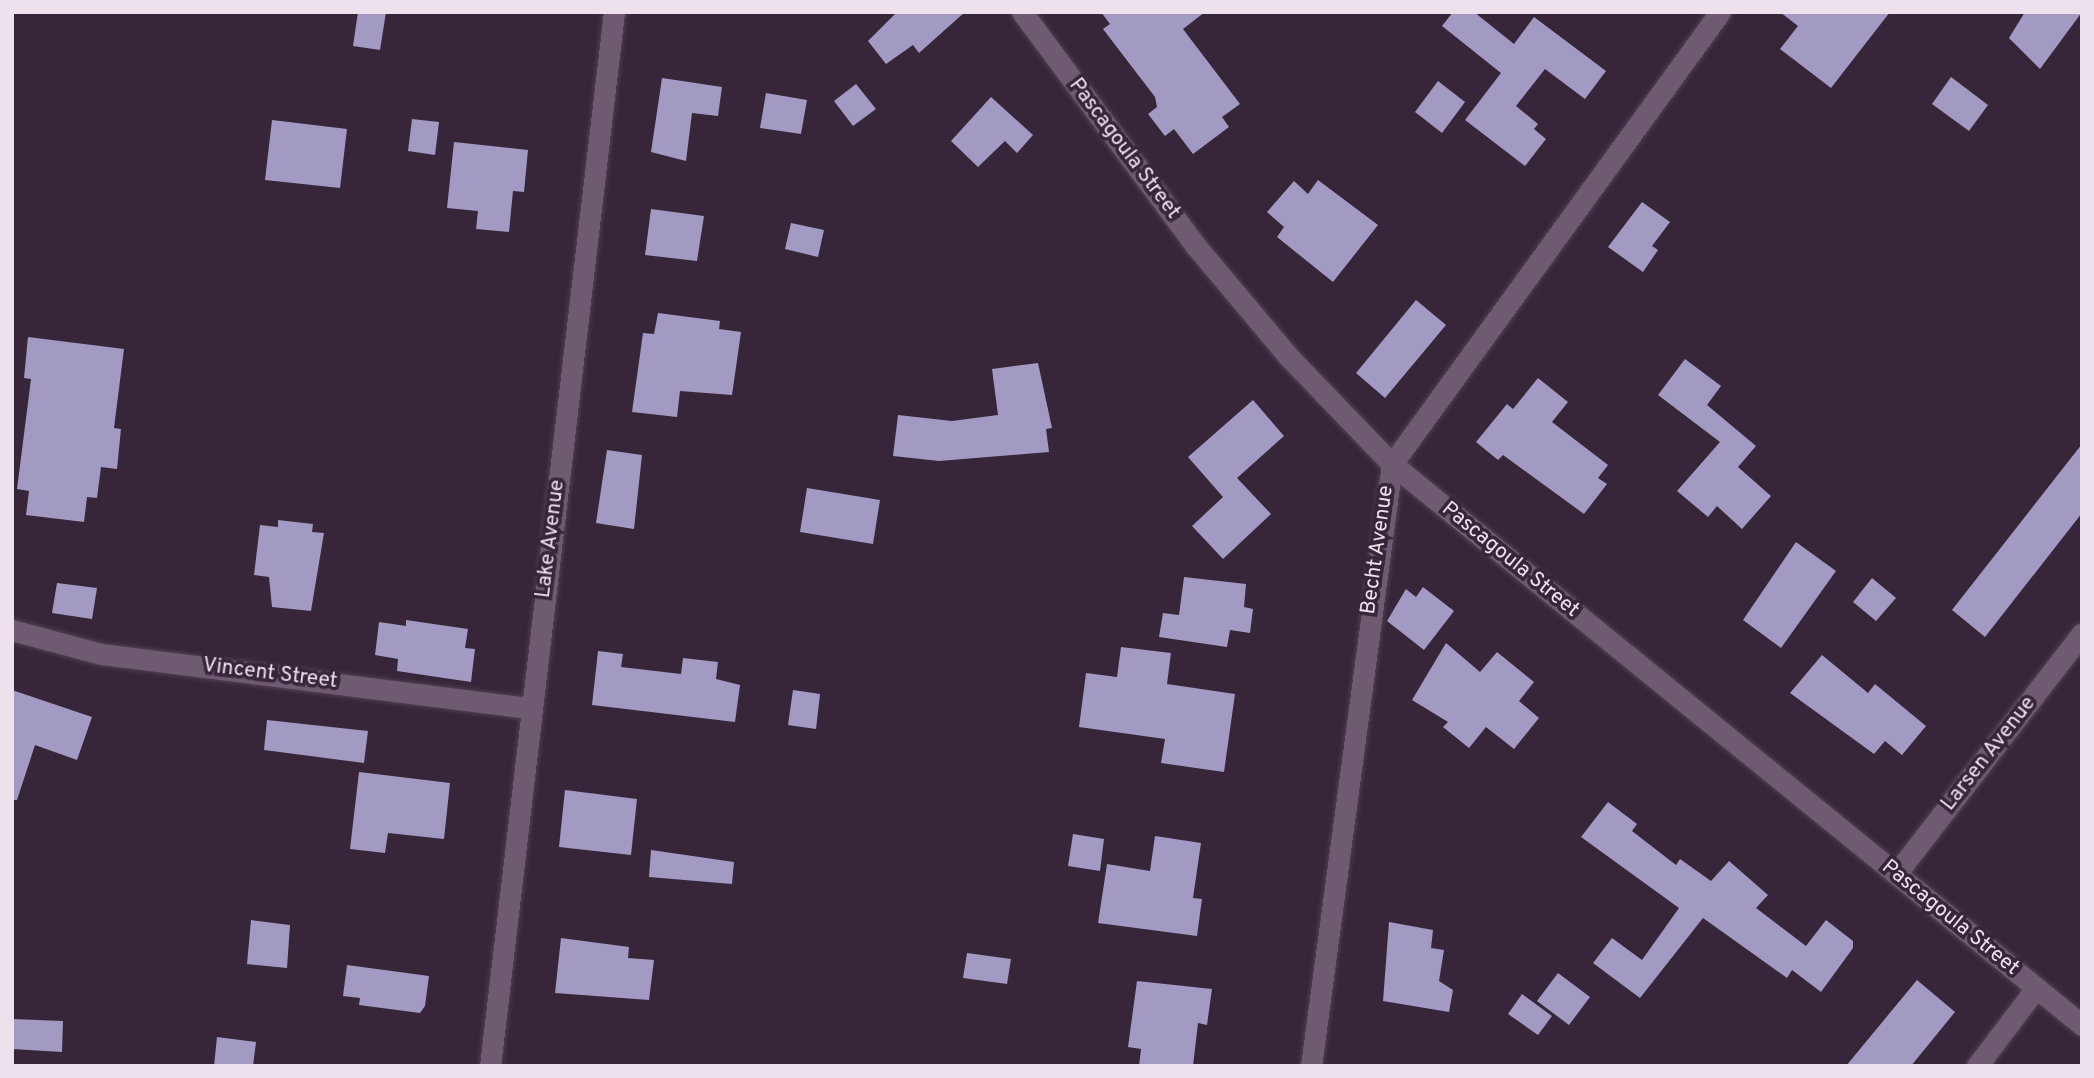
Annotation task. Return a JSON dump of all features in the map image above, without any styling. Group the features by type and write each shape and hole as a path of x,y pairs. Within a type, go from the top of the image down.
{"street":[{"name":"Lake Avenue","path":"490,1066 614,12"},
{"name":"Pascagoula Street","path":"1022,12 1195,245 1289,357 1392,464 2082,1025"},
{"name":"Becht Avenue","path":"1311,1066 1392,464 1720,12"},
{"name":"Vincent Street","path":"12,630 101,653 531,708"},
{"name":"Larsen Avenue","path":"1896,874 2082,634"},
{"path":"1977,1066 2036,988"}],"building":[{"path":"358,12 386,12 380,50 353,46"},
{"path":"897,12 965,12 919,53 913,45 886,64 868,41"},
{"path":"1101,12 1205,12 1183,29 1240,104 1222,117 1229,127 1193,154 1174,129 1165,136 1148,114 1157,107 1155,97 1103,29 1110,24"},
{"path":"1453,12 1474,12 1514,44 1534,17 1606,71 1585,99 1545,69 1516,106 1538,124 1534,129 1546,139 1525,166 1465,120 1501,73 1442,26"},
{"path":"1780,12 1890,12 1831,88 1780,49 1798,26"},
{"path":"2025,12 2082,12 2040,69 2009,38"},
{"path":"1951,77 1988,105 1969,131 1932,104"},
{"path":"662,78 722,87 718,116 692,113 686,161 651,152"},
{"path":"1438,81 1465,102 1442,133 1415,112"},
{"path":"856,84 876,109 853,126 834,101"},
{"path":"766,93 807,100 801,134 760,128"},
{"path":"991,97 1033,135 1017,153 1005,141 978,167 951,141"},
{"path":"412,119 439,122 435,155 408,151"},
{"path":"272,120 347,129 340,188 265,180"},
{"path":"454,142 528,150 524,192 513,191 509,232 476,229 478,211 447,208"},
{"path":"1318,180 1378,225 1333,282 1277,237 1284,227 1267,212 1294,181 1308,194"},
{"path":"1642,202 1670,222 1652,246 1658,250 1643,272 1608,247"},
{"path":"651,209 704,216 697,261 645,255"},
{"path":"791,223 824,230 818,257 785,249"},
{"path":"1416,300 1446,325 1385,398 1356,373"},
{"path":"658,313 720,321 719,329 741,332 732,395 680,391 677,417 632,412 643,333 654,334"},
{"path":"28,337 124,349 114,428 121,429 117,469 101,467 97,498 87,497 84,522 26,515 29,491 17,489 31,379 24,378"},
{"path":"1685,359 1721,386 1707,405 1756,446 1738,467 1771,496 1742,529 1717,506 1708,517 1677,491 1720,442 1658,395"},
{"path":"1038,363 1052,428 1046,429 1049,452 939,461 893,456 898,415 952,421 998,415 992,369"},
{"path":"1538,378 1568,402 1552,422 1608,465 1598,478 1607,484 1584,514 1503,455 1498,460 1476,442 1507,404 1513,409"},
{"path":"1253,400 1284,436 1237,478 1271,514 1223,559 1192,526 1223,497 1188,457"},
{"path":"2082,444 2082,513 1985,637 1952,610"},
{"path":"607,450 642,455 634,529 596,523"},
{"path":"807,488 880,500 873,544 800,532"},
{"path":"278,520 313,524 312,532 324,533 311,611 272,607 269,577 254,575 260,525 278,527"},
{"path":"1796,542 1836,571 1781,648 1743,620"},
{"path":"1184,577 1246,584 1244,607 1253,609 1250,633 1230,630 1227,647 1159,637 1163,613 1179,615"},
{"path":"1872,578 1896,598 1876,621 1853,602"},
{"path":"57,583 97,588 92,619 52,613"},
{"path":"1423,587 1454,611 1424,650 1387,621 1406,589 1416,597"},
{"path":"406,620 468,629 465,648 475,649 471,682 397,671 398,659 375,655 379,622 406,626"},
{"path":"1446,643 1480,672 1497,652 1534,682 1519,701 1539,718 1514,749 1486,727 1469,748 1443,727 1448,722 1412,700"},
{"path":"1121,647 1171,653 1167,684 1235,694 1224,772 1161,763 1165,739 1079,727 1086,673 1117,677"},
{"path":"598,651 623,654 621,667 681,674 683,658 718,662 716,679 740,685 735,722 592,705"},
{"path":"1822,655 1868,693 1875,684 1926,726 1902,755 1885,741 1874,754 1790,693"},
{"path":"12,690 92,717 77,760 35,745 17,800 12,800"},
{"path":"793,690 820,694 816,729 788,725"},
{"path":"267,720 368,731 364,763 264,750"},
{"path":"359,772 450,783 444,839 388,833 385,853 350,849"},
{"path":"565,790 637,799 631,855 559,847"},
{"path":"1608,802 1637,824 1632,831 1676,865 1680,859 1711,881 1729,861 1768,895 1756,908 1806,946 1826,920 1853,941 1853,948 1821,992 1792,970 1787,978 1703,918 1640,998 1593,963 1612,938 1642,960 1679,908 1581,837"},
{"path":"1073,834 1104,839 1100,871 1068,866"},
{"path":"1155,836 1201,843 1193,898 1202,899 1197,936 1098,923 1107,864 1150,871"},
{"path":"651,850 734,862 732,884 649,877"},
{"path":"251,920 290,925 287,968 247,964"},
{"path":"1389,922 1433,930 1431,948 1444,950 1439,981 1453,990 1449,1012 1383,1001"},
{"path":"561,938 629,947 628,958 654,960 649,1000 555,993"},
{"path":"967,953 1011,959 1007,984 963,978"},
{"path":"347,965 429,976 425,1006 420,1013 359,1005 360,998 343,996"},
{"path":"1558,973 1590,997 1569,1025 1537,1001"},
{"path":"1917,980 1955,1012 1911,1066 1846,1066"},
{"path":"1137,981 1212,989 1207,1025 1198,1023 1193,1066 1139,1066 1141,1049 1128,1047"},
{"path":"1522,994 1552,1016 1538,1035 1508,1014"},
{"path":"12,1019 63,1021 62,1052 12,1049"},
{"path":"217,1037 256,1042 253,1066 214,1066"}]}
